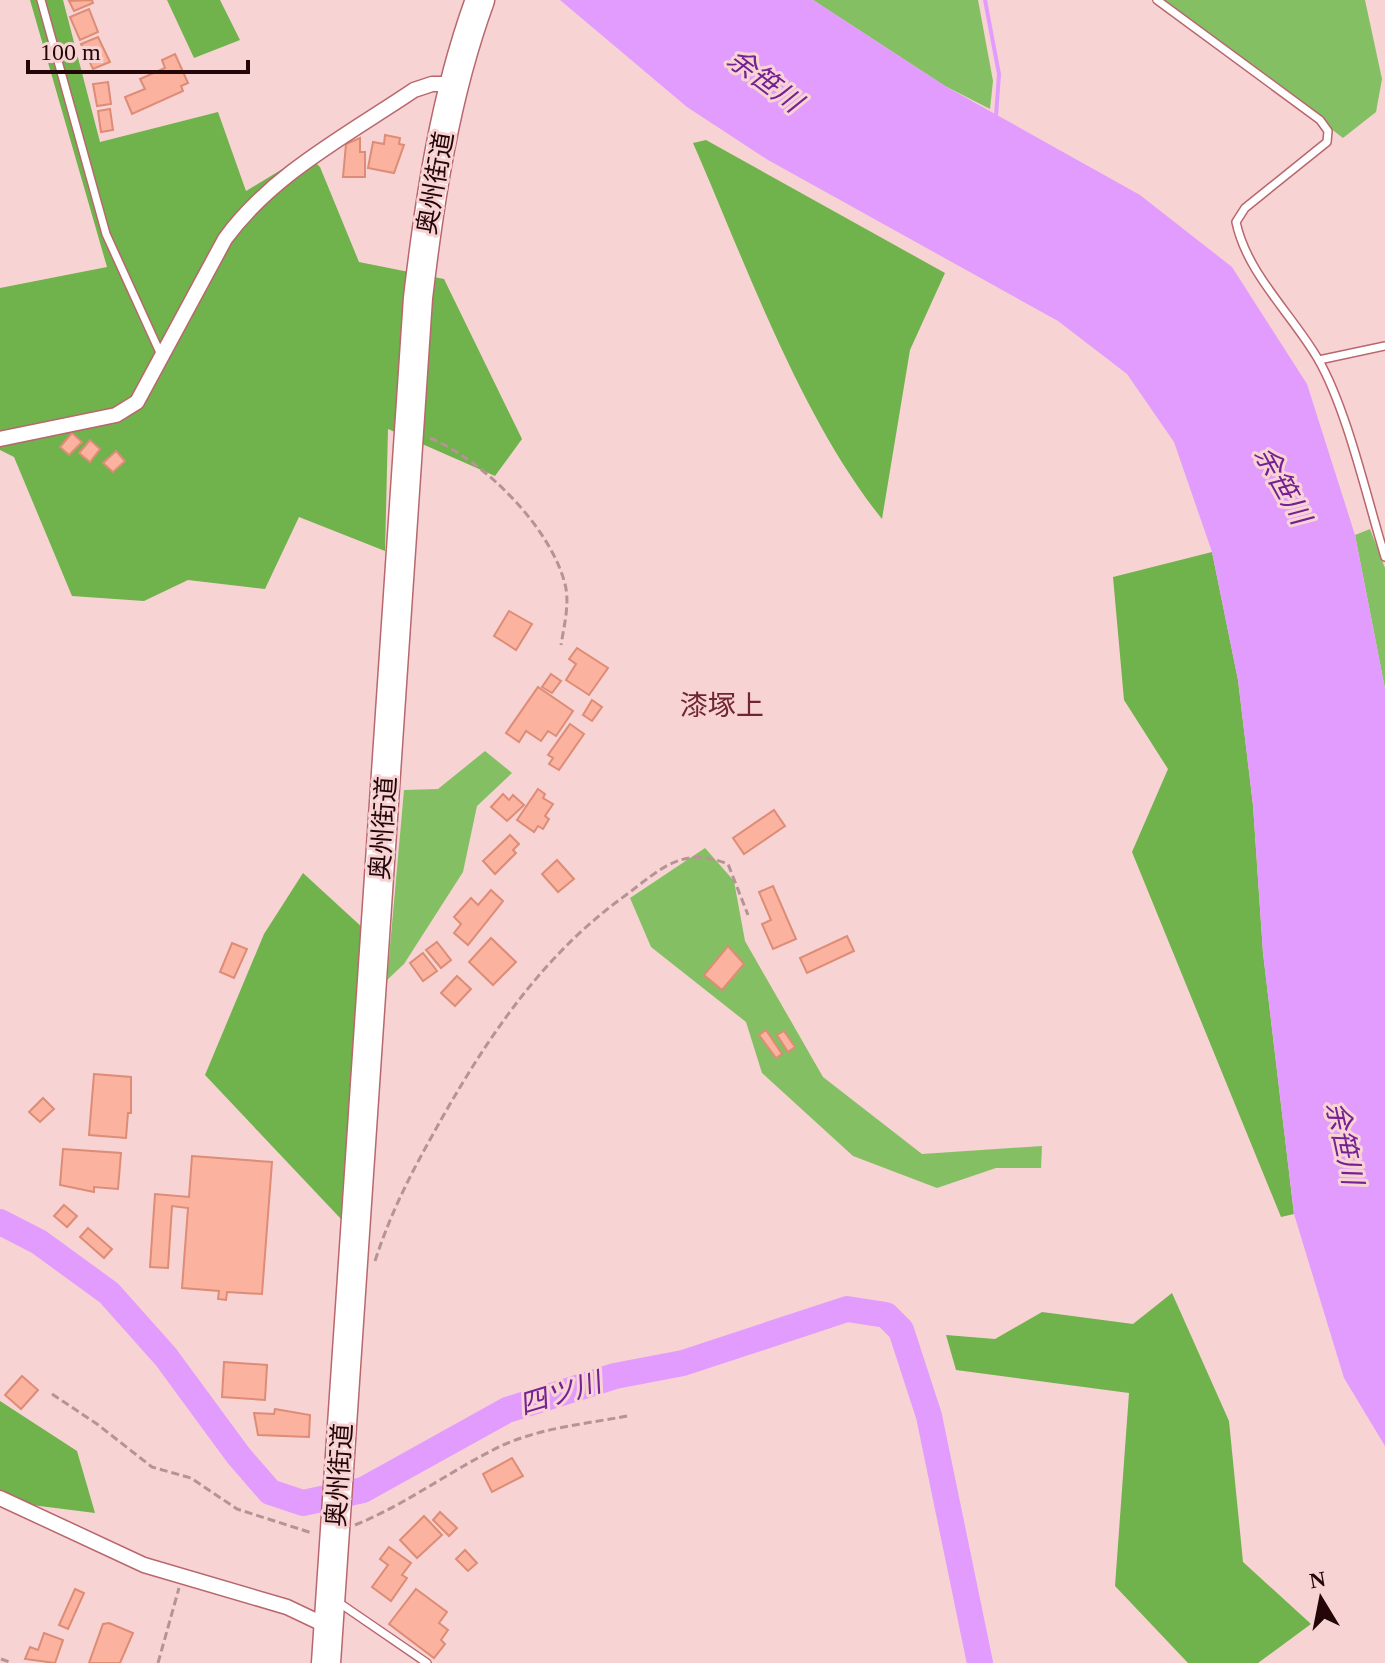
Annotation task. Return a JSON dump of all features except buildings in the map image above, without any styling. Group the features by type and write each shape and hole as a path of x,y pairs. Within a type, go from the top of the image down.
{"highway":[{"name":"奥州街道","path":"326,1663 408,429 426,232 453,84 480,0"}],"street":[{"path":"0,439 116,415 137,402 225,239 242,215 285,178 414,90 432,84 453,84"},
{"path":"0,1498 144,1565 287,1607 327,1626"}],"lane":[{"path":"41,0 106,234 162,359"},
{"path":"1157,0 1320,120 1328,131 1327,142 1245,208 1236,222 1252,263 1319,360 1344,422 1385,557"},
{"path":"1319,360 1385,346"},
{"path":"330,1597 427,1663"}],"path":[{"path":"408,429 478,464 527,516 565,584 567,609 561,645"},
{"path":"353,1287 371,1273 393,1206 478,1055 512,1006 601,912 656,871 680,859 706,855 728,864 748,915"},
{"path":"158,1663 182,1576"},
{"path":"1,1659 12,1663"}],"green space":[{"path":"30,0 63,0 100,142 218,112 246,191 307,154 320,167 359,262 444,279 522,439 495,476 388,429 385,551 299,517 265,589 188,580 144,601 72,596 14,457 0,450 0,288 107,267"},
{"path":"167,0 220,0 240,40 194,58"},
{"path":"813,0 978,0 993,81 990,109 945,86"},
{"path":"1163,0 1365,0 1382,79 1376,112 1343,138"},
{"path":"706,140 945,273 910,350 882,519 825,434 777,338 693,143"},
{"path":"1370,529 1385,568 1385,689 1355,535"},
{"path":"1212,552 1238,680 1253,805 1263,953 1294,1214 1281,1217 1132,852 1168,769 1124,700 1113,577"},
{"path":"485,751 512,773 477,806 463,872 404,964 387,980 404,790 438,789"},
{"path":"705,848 734,881 745,941 823,1077 922,1154 1042,1146 1041,1168 996,1168 937,1188 853,1156 762,1073 746,1022 651,947 630,898"},
{"path":"303,873 364,929 341,1219 205,1075 264,934"},
{"path":"1172,1293 1229,1421 1243,1562 1311,1624 1258,1663 1188,1663 1115,1586 1129,1393 956,1370 946,1335 995,1339 1042,1312 1133,1324"},
{"path":"0,1401 77,1451 95,1513 0,1501"}],"water":[{"name":"余笹川","path":"560,0 813,0 945,86 1140,195 1232,267 1307,384 1355,535 1385,689 1385,1446 1344,1378 1294,1214 1263,953 1253,805 1238,680 1212,552 1174,442 1127,374 1058,321 768,160 687,107"}],"waterway":[{"path":"985,0 999,74 996,116"},
{"name":"四ツ川","path":"0,1222 39,1242 109,1293 166,1357 238,1455 270,1492 303,1503 363,1490 507,1410 615,1376 683,1363 847,1309 886,1315 901,1330 929,1416 980,1663"}],"district":[{"name":"漆塚上","path":"722,705"}]}
